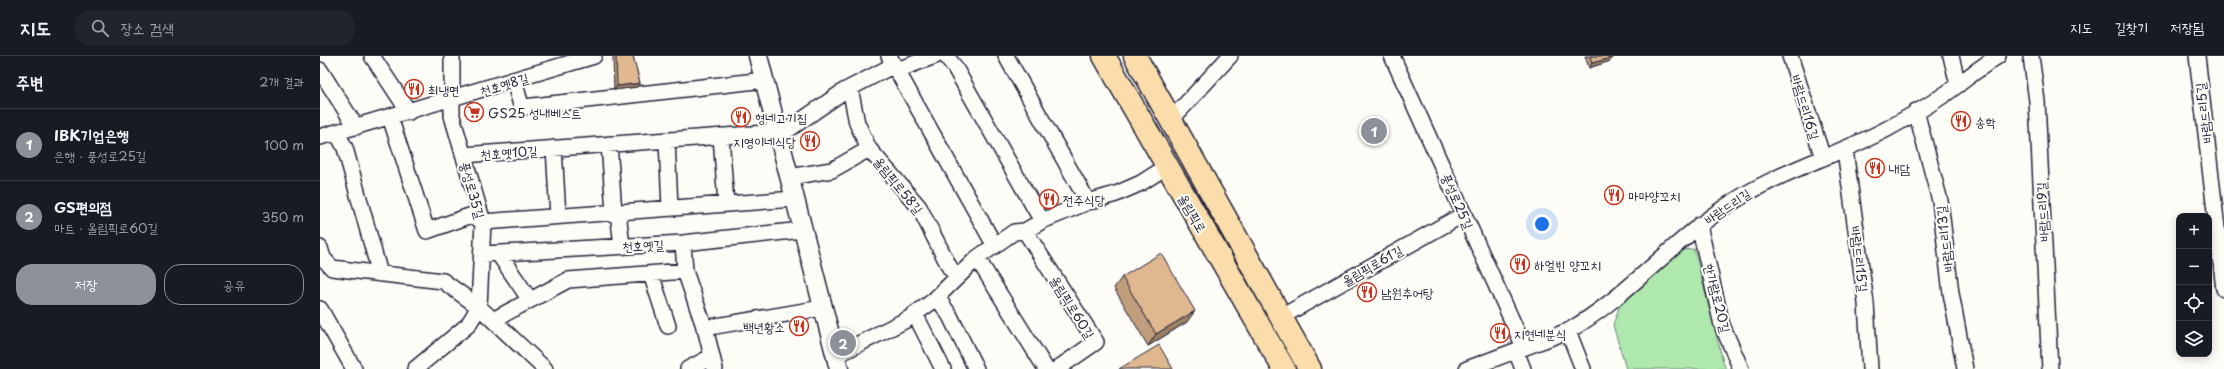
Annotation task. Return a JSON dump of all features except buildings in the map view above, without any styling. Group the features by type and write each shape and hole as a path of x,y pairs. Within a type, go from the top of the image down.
{"main road":[{"name":"올림픽로","path":"1104,56 1166,167 1284,369"},
{"name":"올림픽로","path":"1135,56 1310,369"}],"street":[{"path":"372,56 409,112"},
{"name":"풍성로35길","path":"452,56 452,116 484,222 479,307"},
{"name":"천호옛8길","path":"320,138 594,56"},
{"path":"758,56 837,362 915,314 937,297 977,258 1014,232 1025,231 1042,221 1088,202 1116,194 1141,183 1166,167"},
{"path":"778,134 850,88 893,64 935,56"},
{"path":"946,56 954,66 1042,221"},
{"path":"1006,56 1088,202"},
{"path":"1171,120 1230,56"},
{"name":"풍성로25길","path":"1392,56 1464,214 1520,349 1523,369"},
{"name":"바람드리16길","path":"1790,56 1823,158"},
{"path":"1951,56 1958,85"},
{"name":"바람드리길","path":"1467,369 1568,331 1609,304 1671,248 1700,225 1759,185 1845,150 1887,128 1958,85 1979,68 1998,56"},
{"name":"바람드리9길","path":"2031,56 2037,101 2050,369"},
{"name":"바람드리5길","path":"2197,56 2224,289"},
{"path":"893,64 996,246"},
{"path":"320,70 356,127"},
{"path":"514,81 521,105 524,107 765,80"},
{"name":"올림픽로58길","path":"850,88 857,123 869,149 919,207 950,268 958,277"},
{"name":"바람드리13길","path":"1916,111 1940,201 1951,293 1965,369"},
{"path":"390,117 427,231 472,215 484,222 795,199"},
{"path":"336,133 346,148 380,274"},
{"name":"천호옛10길","path":"463,155 721,136 778,134"},
{"path":"721,136 726,204"},
{"path":"666,140 670,208"},
{"path":"609,144 616,212 622,246"},
{"name":"천호옛10길","path":"554,148 558,216"},
{"path":"789,177 832,170 869,149"},
{"name":"바람드리15길","path":"1845,150 1866,303 1870,369"},
{"name":"올림픽로61길","path":"1281,317 1464,214"},
{"name":"한가람로20길","path":"1700,225 1722,325 1741,369"},
{"name":"천호옛길","path":"483,254 682,243 802,230"},
{"name":"올림픽로60길","path":"1025,231 1096,342 1057,369"},
{"path":"682,243 686,271 704,328 713,363 688,369"},
{"path":"320,248 323,258 332,268 444,280 479,307 545,369"},
{"path":"498,253 530,300"},
{"path":"977,258 1046,369"},
{"path":"493,320 568,280 686,271"},
{"path":"651,274 668,326"},
{"path":"937,297 950,316 976,369"},
{"path":"415,369 468,325 479,307"},
{"path":"704,328 822,308"},
{"path":"320,309 354,369"},
{"path":"915,314 943,369"},
{"path":"1568,331 1583,369"}],"green space":[{"path":"1694,249 1724,365 1727,369 1626,369 1613,325 1621,302 1683,250"}],"place":[{"name":"최냉면","path":"414,89"},
{"name":"GS25 성내베스트","path":"474,112"},
{"name":"형네고기집","path":"741,117"},
{"name":"송학","path":"1961,121"},
{"name":"IBK기업은행","path":"1374,131"},
{"name":"지영이네식당","path":"810,141"},
{"name":"내담","path":"1875,168"},
{"name":"마마양꼬치","path":"1614,195"},
{"name":"전주식당","path":"1049,199"},
{"name":"하얼빈 양꼬치","path":"1520,264"},
{"name":"남원추어탕","path":"1367,292"},
{"name":"백년황소","path":"799,326"},
{"name":"지현네분식","path":"1500,333"},
{"name":"GS편의점","path":"843,343"}]}
